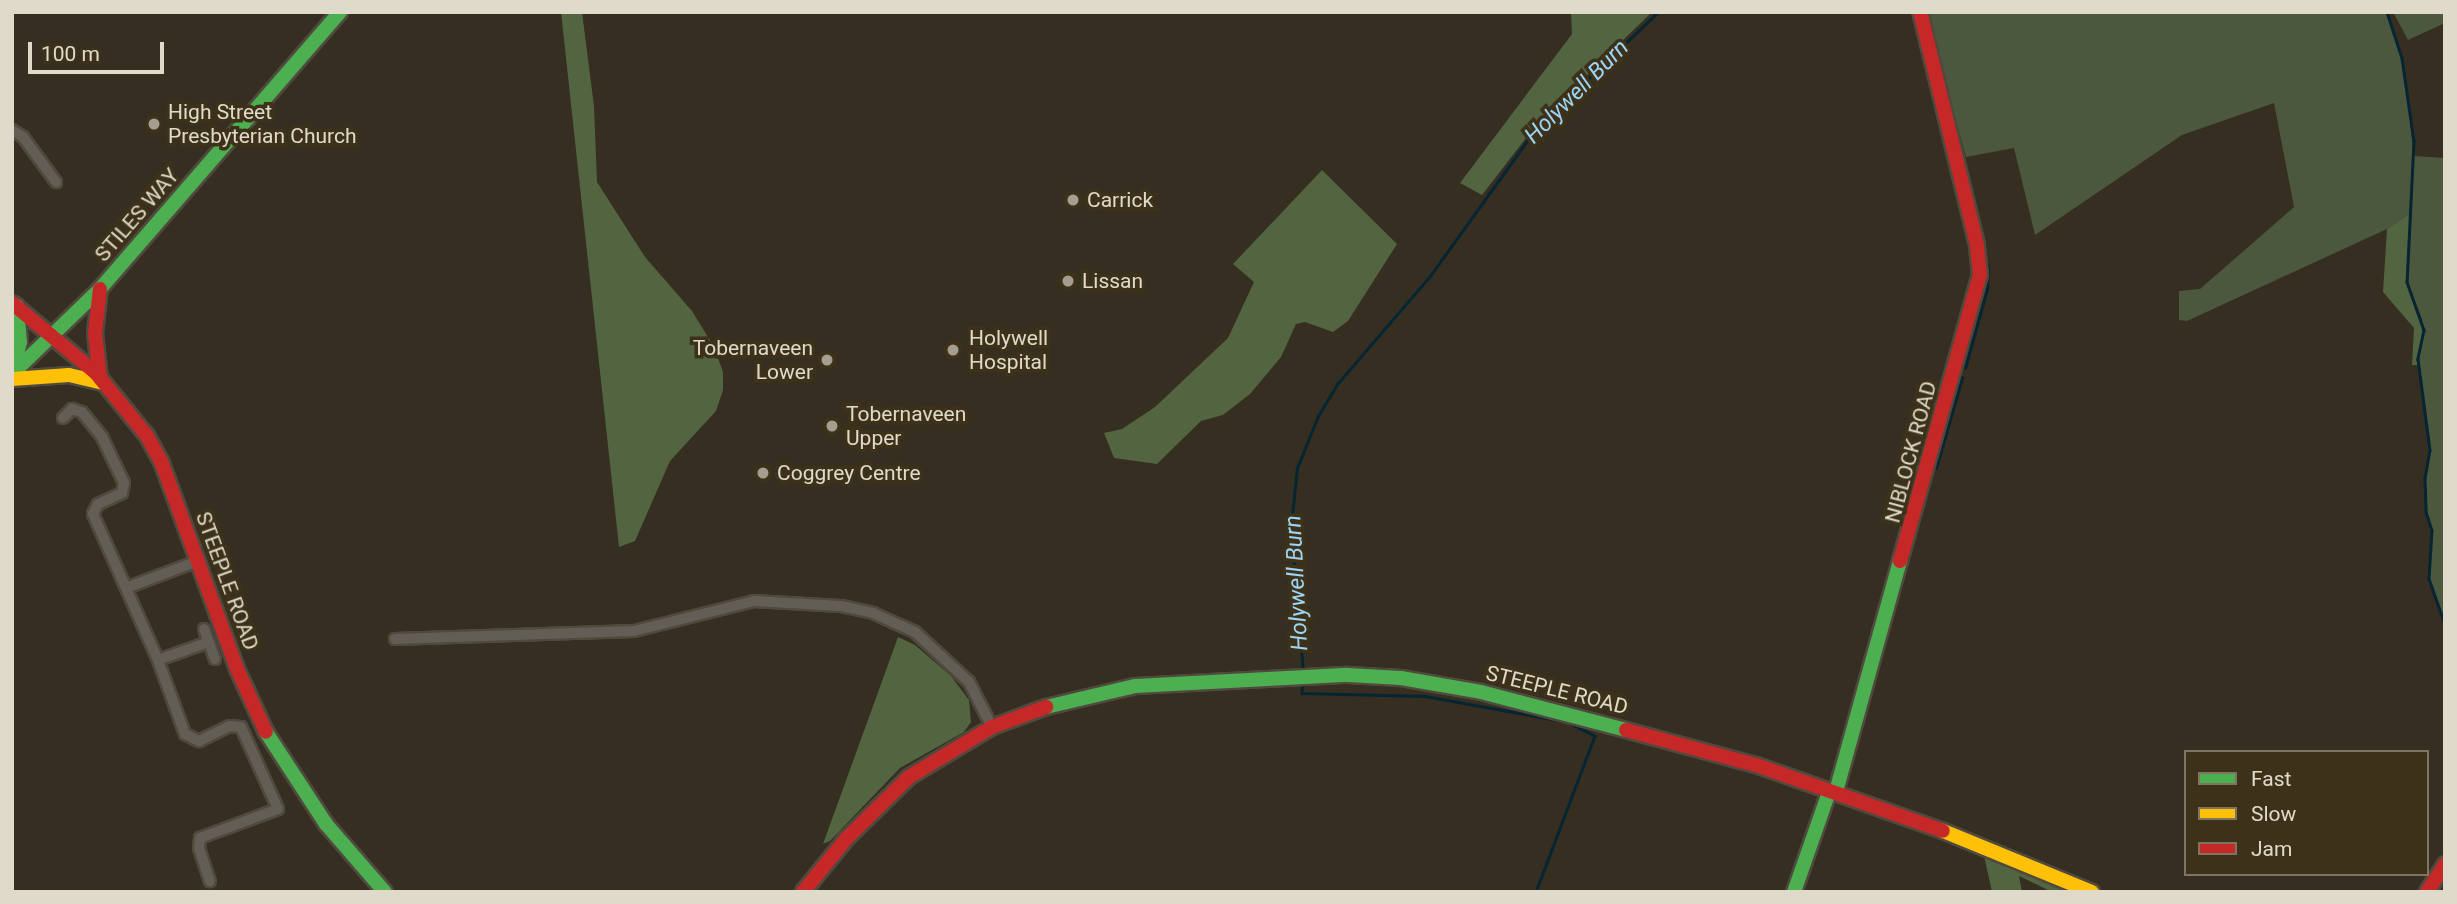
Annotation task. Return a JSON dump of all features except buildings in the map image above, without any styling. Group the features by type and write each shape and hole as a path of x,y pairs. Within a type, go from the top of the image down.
{"main road":[{"name":"STILES WAY","path":"12,376 100,289 340,12"},
{"name":"NIBLOCK ROAD","path":"1794,892 1832,791 1901,567 1980,275 1977,245 1920,12"},
{"path":"14,304 20,342 12,376 69,374 103,381 95,333 100,289"},
{"name":"STEEPLE ROAD","path":"14,304 54,335 103,381 147,436 161,461 237,669 268,736 326,824 385,892"},
{"name":"STEEPLE ROAD","path":"803,892 846,839 909,777 992,727 1031,710 1116,688 1305,677 1401,678 1481,692 1696,748 1832,791 1998,850 2092,892"},
{"path":"2427,892 2445,864"}],"street":[{"path":"12,130 23,137 56,182"},
{"path":"62,418 72,409 82,412 99,432 124,485 122,492 98,504 93,512 158,660 186,736 197,741 230,726 241,727 278,809 202,836 199,848 210,881"},
{"path":"127,588 198,562"},
{"path":"395,639 634,631 754,601 841,606 873,613 915,632 969,682 992,727"},
{"path":"204,629 215,659"},
{"path":"158,660 209,642"}],"green space":[{"path":"561,12 582,12 594,106 597,182 645,257 692,311 714,347 723,372 723,390 716,411 670,461 635,541 619,547"},
{"path":"1571,12 1652,12 1536,125 1482,195 1460,183 1572,34"},
{"path":"1926,12 2387,12 2402,58 2414,156 2445,158 2445,624 2429,579 2432,530 2426,512 2425,478 2430,450 2418,359 2422,319 2407,282 2412,212 2387,229 2187,321 2179,320 2179,291 2200,289 2294,207 2274,103 2182,135 2035,235 2014,148 1966,157"},
{"path":"2393,12 2445,12 2445,23 2408,40"},
{"path":"1322,170 1397,244 1348,321 1333,332 1305,322 1296,324 1281,357 1250,394 1223,415 1201,421 1157,464 1114,458 1104,433 1122,429 1155,407 1228,338 1254,282 1233,264"},
{"path":"2412,212 2407,282 2424,330 2419,365 2412,365 2414,328 2383,292 2387,229"},
{"path":"898,637 915,645 951,676 969,700 971,722 964,732 900,768 830,841 823,844"},
{"path":"1983,851 2072,892 2052,892 2019,876 2022,892 1992,892"}],"waterway":[{"name":"Holywell Burn","path":"1303,673 1291,526 1297,468 1318,416 1338,383 1430,276 1537,127 1658,12"},
{"path":"1912,12 1919,37"},
{"path":"2387,12 2402,58 2414,141 2407,282 2424,330 2418,359 2430,450 2425,478 2426,512 2432,530 2429,579 2445,624"},
{"path":"1965,368 1987,289 1988,266"},
{"path":"1936,468 1962,378"},
{"name":"Holywell Burn","path":"1303,683 1302,693 1425,696 1568,722 1595,736 1536,892"}],"traffic: fast":[{"path":"12,374 100,289 340,12"},
{"path":"13,374 20,342 17,306"},
{"path":"1794,892 1828,795 1837,788 1900,561"},
{"path":"1046,707 1135,686 1348,675 1401,678 1481,692 1626,730"},
{"path":"266,732 326,824 385,892"}],"traffic: slow":[{"path":"12,379 69,375 104,383"},
{"path":"1943,831 2092,892"}],"traffic: jam":[{"path":"1900,561 1980,275 1977,245 1920,12"},
{"path":"100,289 95,333 100,378"},
{"path":"12,303 96,373 147,436 161,461 237,669 266,732"},
{"path":"803,892 846,839 909,777 992,727 1046,707"},
{"path":"1626,730 1756,765 1943,831"},
{"path":"2427,892 2445,864"}],"place":[{"name":"High Street Presbyterian Church","path":"154,124"},
{"name":"Carrick","path":"1073,200"},
{"name":"Lissan","path":"1068,281"},
{"name":"Holywell Hospital","path":"953,350"},
{"name":"Tobernaveen Lower","path":"827,360"},
{"name":"Tobernaveen Upper","path":"832,426"},
{"name":"Coggrey Centre","path":"763,473"}]}
